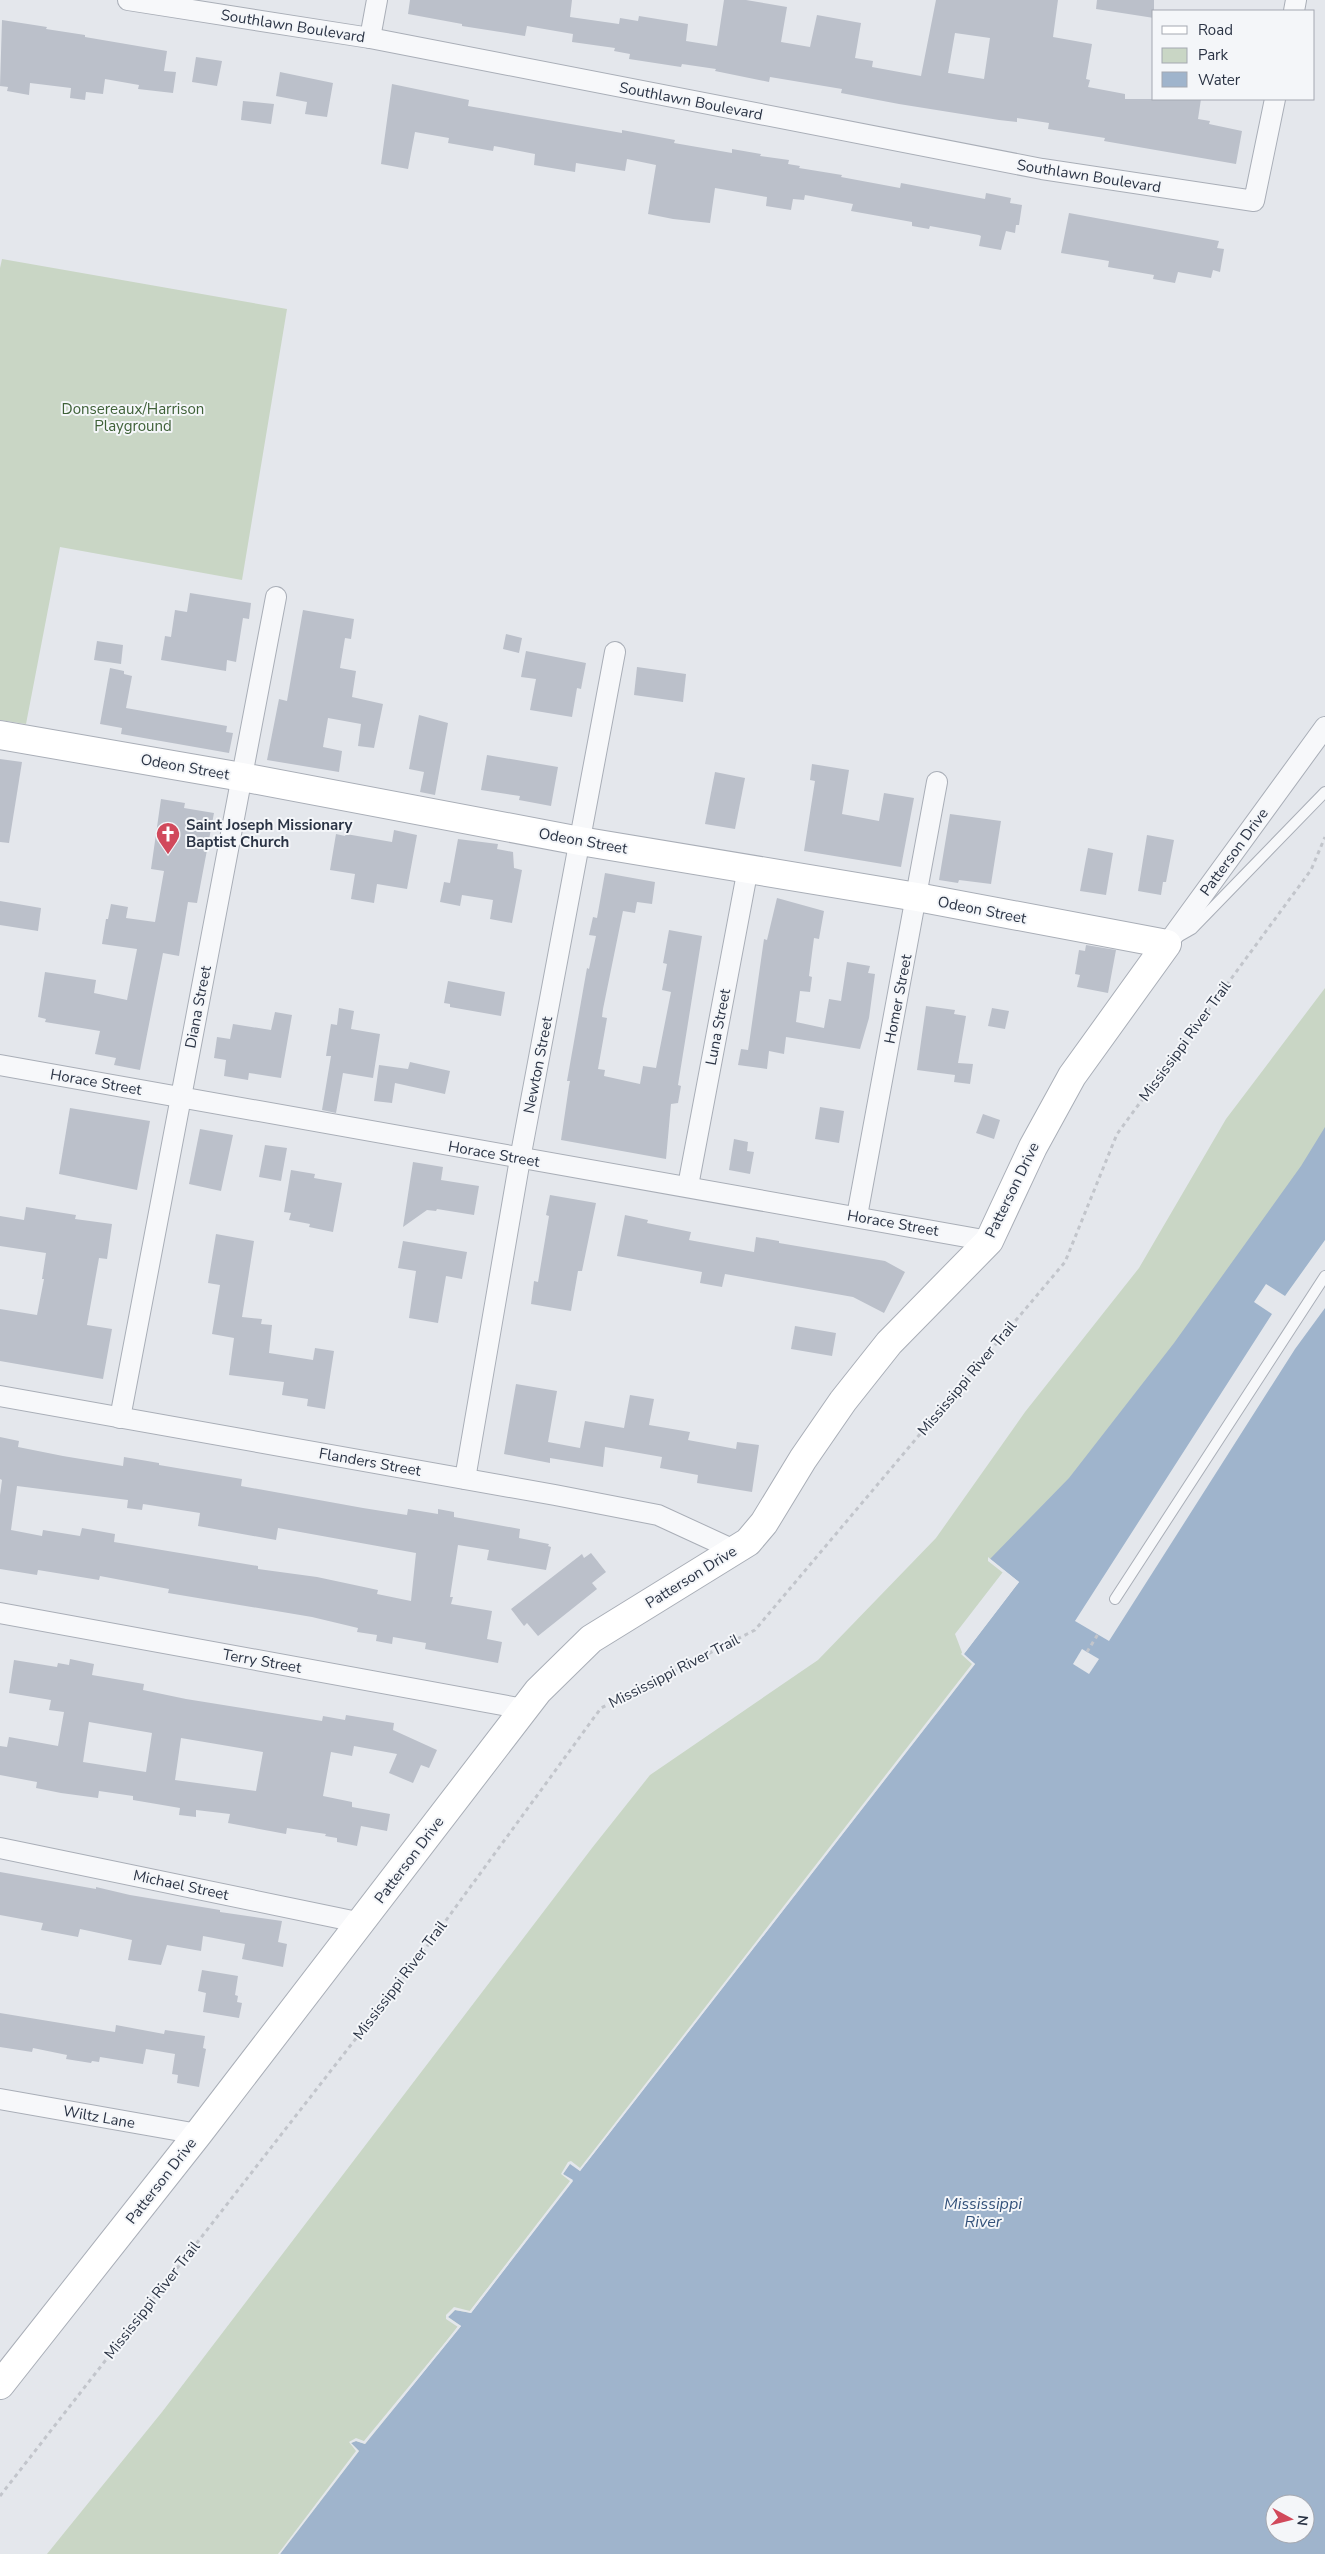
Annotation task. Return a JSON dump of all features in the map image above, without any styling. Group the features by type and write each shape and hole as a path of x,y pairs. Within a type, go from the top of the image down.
{"street":[{"name":"Southlawn Boulevard","path":"128,0 370,38 1042,170 1254,201 1276,100"},
{"path":"370,38 377,0"},
{"name":"Diana Street","path":"120,1418 276,597"},
{"name":"Newton Street","path":"465,1479 520,1159 615,652"},
{"name":"Patterson Drive","path":"0,2385 362,1923 524,1709 563,1664 591,1639 748,1542 764,1523 803,1458 843,1402 889,1343 989,1241 1033,1147 1072,1076 1325,727"},
{"name":"Odeon Street","path":"0,735 242,777 580,841 917,897 1167,944"},
{"name":"Homer Street","path":"857,1216 937,782"},
{"name":"Luna Street","path":"688,1186 748,868"},
{"name":"Horace Street","path":"0,1065 989,1241"},
{"name":"Flanders Street","path":"0,1396 658,1515 734,1550"},
{"name":"Terry Street","path":"0,1613 524,1709"},
{"name":"Michael Street","path":"0,1848 362,1923"},
{"name":"Wiltz Lane","path":"0,2099 198,2134"}],"lane":[{"path":"1167,944 1192,929 1325,792"},
{"path":"1115,1599 1325,1276"}],"path":[{"name":"Mississippi River Trail","path":"0,2496 417,1960 601,1708 755,1630 1065,1262 1118,1134 1310,870 1325,837"},
{"path":"1087,1652 1098,1634"}],"green space":[{"name":"Donsereaux/Harrison Playground","path":"2,259 287,309 242,580 60,547 26,724 0,720 0,268"},
{"path":"1325,988 1325,1156 955,1634 963,1655 975,1664 280,2554 47,2554 162,2412 592,1848 650,1775 818,1660 936,1538 1025,1412 1139,1268 1226,1119"}],"water":[{"name":"Mississippi River","path":"1325,1127 1325,2554 280,2554 359,2451 351,2443 356,2441 365,2444 461,2326 448,2317 455,2310 471,2313 573,2181 563,2174 570,2163 580,2171 975,1664 963,1655 1019,1582 990,1559 1069,1478 1174,1343 1301,1166"}],"pier":[{"path":"1325,1240 1325,1308 1295,1349 1109,1641 1075,1621 1272,1314 1254,1302 1266,1284 1285,1296"},
{"path":"988,1557 1019,1582 964,1654 975,1664 580,2171 570,2164 563,2174 573,2180 471,2313 455,2310 448,2317 461,2326 365,2444 356,2441 351,2443 359,2451 280,2554 278,2554 356,2451 349,2442 356,2438 364,2441 458,2327 446,2319 446,2315 454,2307 470,2311 570,2181 561,2174 568,2162 571,2161 580,2168 972,1664 961,1654 1016,1583 988,1561"},
{"path":"1082,1649 1099,1659 1089,1674 1073,1664"}],"building":[{"path":"410,0 572,0 570,17 619,24 620,18 638,21 639,16 688,24 686,41 717,46 724,0 746,0 787,7 781,42 810,47 817,15 861,23 855,58 873,61 872,67 921,76 936,0 1058,0 1053,37 1092,44 1086,79 1090,80 1088,87 1125,94 1125,99 1201,100 1198,119 1210,121 1209,124 1242,131 1236,164 1104,141 1105,138 1048,129 1049,123 1017,118 1017,122 999,120 899,104 841,93 842,89 770,77 769,82 715,71 716,69 682,64 681,67 629,59 630,54 614,51 615,48 572,42 573,34 527,26 525,36 462,26 462,24 408,14","holes":["955,33 990,38 984,79 948,73"]},
{"path":"1097,0 1154,0 1152,18 1096,9"},
{"path":"2,20 167,51 164,71 176,72 173,93 138,89 139,85 105,79 103,94 86,92 85,100 70,98 71,88 30,83 29,95 7,91 8,87 0,86"},
{"path":"196,57 222,61 217,86 192,82"},
{"path":"280,72 333,83 327,117 305,114 307,102 276,96"},
{"path":"392,84 469,100 468,106 622,133 622,130 675,140 674,143 732,153 732,149 761,154 760,156 789,160 788,164 800,166 799,168 900,188 901,183 985,199 986,193 1011,198 1010,203 1022,205 1019,225 1016,225 1015,233 1006,231 1001,250 979,246 981,236 979,235 930,226 929,229 912,226 912,222 851,211 853,204 805,195 804,200 793,199 791,210 766,206 767,197 715,188 710,223 673,219 648,214 656,165 627,159 625,171 576,163 575,172 534,165 535,154 494,146 493,151 448,143 449,138 415,132 408,169 381,164"},
{"path":"243,101 274,104 271,124 241,120"},
{"path":"1069,213 1219,241 1217,248 1224,249 1220,272 1213,270 1211,278 1178,272 1175,283 1153,279 1154,275 1108,267 1109,261 1061,253"},
{"path":"190,593 251,603 249,619 243,618 236,662 227,660 226,671 161,660 165,636 171,637 175,610 187,612"},
{"path":"303,610 354,619 351,639 345,638 340,668 356,671 352,697 383,704 374,748 358,746 361,724 328,718 323,747 342,751 339,772 267,760 279,699 287,701"},
{"path":"506,634 522,638 519,653 503,649"},
{"path":"97,641 123,645 121,664 94,660"},
{"path":"526,651 586,663 581,689 577,688 572,717 530,710 536,679 521,677"},
{"path":"637,667 686,674 683,702 634,695"},
{"path":"110,668 124,671 124,674 132,676 126,708 227,726 226,732 233,733 229,753 121,734 122,728 100,724"},
{"path":"419,715 448,723 435,795 420,792 424,772 409,769"},
{"path":"487,755 558,767 551,806 519,800 520,796 481,790"},
{"path":"0,759 22,762 9,843 0,842"},
{"path":"812,764 849,770 842,814 879,821 884,793 914,798 901,867 804,851 815,781 810,780"},
{"path":"715,772 745,778 735,829 705,824"},
{"path":"161,799 185,803 184,808 214,813 197,903 188,902 179,956 163,953 140,1070 114,1065 116,1058 95,1054 100,1031 45,1022 46,1019 38,1017 45,972 96,980 94,993 127,1000 137,949 102,944 106,919 108,919 111,904 128,907 126,918 155,922 164,871 151,869"},
{"path":"950,814 1001,821 991,884 959,880 958,883 939,880"},
{"path":"394,830 417,835 407,889 377,884 374,903 351,899 355,874 330,870 336,834 392,842"},
{"path":"1147,835 1174,840 1166,882 1163,882 1161,895 1138,891"},
{"path":"458,839 498,844 497,849 513,852 514,868 522,870 512,923 490,919 493,900 462,895 460,906 440,902 444,882 450,883"},
{"path":"1088,848 1113,853 1106,895 1080,891"},
{"path":"605,873 655,882 652,904 637,902 635,913 623,911 602,1017 607,1018 598,1069 605,1070 604,1076 640,1084 643,1066 656,1068 671,992 662,990 667,964 663,963 669,930 702,936 678,1085 681,1086 678,1103 671,1104 666,1159 561,1140 570,1081 567,1081 587,968 589,969 596,936 589,935 593,917 597,918"},
{"path":"777,898 824,911 819,939 814,938 809,976 812,977 810,992 800,991 796,1022 824,1028 829,999 841,1001 847,962 870,966 868,973 875,974 869,1018 860,1049 786,1037 784,1054 769,1051 767,1069 738,1065 741,1049 748,1050 764,939 767,940"},
{"path":"0,901 41,908 38,931 0,925"},
{"path":"1086,945 1116,950 1108,993 1077,987 1080,975 1075,974 1079,950 1085,951"},
{"path":"448,981 505,992 501,1016 450,1007 450,1004 444,1003"},
{"path":"926,1006 955,1010 954,1014 966,1016 958,1063 973,1064 970,1084 954,1082 955,1075 917,1070"},
{"path":"339,1008 354,1011 351,1029 380,1034 373,1078 343,1073 336,1113 322,1110 331,1056 326,1056 331,1024 337,1025"},
{"path":"992,1008 1009,1011 1005,1029 988,1026"},
{"path":"275,1012 292,1015 281,1078 249,1073 248,1080 224,1076 226,1060 214,1058 217,1037 230,1039 233,1024 271,1030"},
{"path":"410,1062 450,1071 445,1094 395,1083 392,1103 374,1101 379,1065 408,1069"},
{"path":"820,1107 844,1111 839,1143 815,1139"},
{"path":"70,1108 150,1121 137,1190 59,1174"},
{"path":"983,1114 1000,1120 994,1139 976,1133"},
{"path":"200,1129 233,1135 221,1191 189,1184"},
{"path":"734,1139 748,1142 747,1151 754,1152 750,1174 729,1170"},
{"path":"265,1145 287,1148 281,1181 259,1177"},
{"path":"413,1162 443,1167 441,1180 479,1186 474,1215 437,1209 436,1211 427,1210 403,1227"},
{"path":"291,1170 315,1174 314,1178 342,1183 333,1232 309,1227 310,1224 289,1220 291,1213 284,1212"},
{"path":"550,1195 596,1203 582,1271 578,1271 571,1311 531,1304 534,1281 538,1282 549,1216 546,1215"},
{"path":"26,1207 76,1215 75,1219 112,1224 107,1259 99,1258 87,1325 112,1329 103,1379 0,1361 0,1309 37,1315 44,1279 42,1279 46,1253 0,1246 0,1216 24,1220"},
{"path":"625,1215 648,1220 647,1223 691,1232 689,1240 754,1252 756,1237 779,1241 779,1243 885,1261 905,1272 884,1313 853,1297 725,1274 722,1287 700,1283 702,1272 617,1256"},
{"path":"216,1234 254,1241 242,1317 262,1319 261,1324 272,1325 269,1353 313,1360 315,1348 334,1351 325,1409 307,1406 308,1399 282,1395 284,1382 229,1375 234,1338 212,1334 220,1285 208,1283"},
{"path":"403,1241 467,1252 462,1279 446,1276 438,1323 409,1318 416,1271 398,1268"},
{"path":"795,1326 836,1333 832,1356 791,1349"},
{"path":"516,1384 557,1391 548,1442 580,1448 585,1421 624,1428 630,1395 654,1399 649,1425 690,1432 688,1440 736,1449 737,1442 759,1445 752,1492 697,1483 698,1475 660,1468 662,1457 605,1447 603,1467 550,1458 550,1463 504,1454"},
{"path":"0,1437 19,1441 18,1447 63,1456 123,1466 124,1457 159,1463 159,1465 242,1479 241,1486 363,1508 407,1515 408,1509 438,1514 438,1509 454,1512 454,1517 520,1529 519,1538 549,1544 548,1546 551,1547 546,1570 487,1560 489,1550 458,1545 450,1597 453,1597 451,1604 492,1611 487,1639 502,1642 498,1663 425,1649 426,1643 393,1637 392,1644 376,1641 377,1635 357,1632 358,1628 312,1617 168,1593 169,1589 100,1576 99,1580 38,1570 37,1575 0,1569 0,1495 2,1480 0,1479","holes":["17,1486 128,1500 127,1508 142,1510 143,1504 200,1513 198,1526 276,1540 278,1528 416,1553 411,1601 377,1594 378,1590 317,1577 258,1569 258,1566 114,1542 115,1534 82,1528 80,1536 43,1530 42,1536 11,1530"]},
{"path":"591,1553 606,1572 592,1583 597,1589 538,1636 527,1623 524,1626 511,1609 582,1554 584,1558"},
{"path":"70,1659 94,1664 92,1675 144,1684 143,1690 186,1699 322,1721 323,1716 345,1720 346,1715 394,1723 393,1730 437,1750 429,1768 421,1765 413,1783 389,1773 397,1754 354,1746 352,1756 331,1752 323,1796 352,1802 352,1807 390,1814 387,1831 361,1826 357,1846 337,1842 337,1838 325,1836 326,1834 287,1828 286,1834 228,1823 230,1814 196,1810 196,1817 179,1815 180,1808 133,1800 133,1796 99,1791 98,1798 61,1793 36,1788 37,1782 0,1775 0,1746 7,1747 9,1737 58,1746 64,1712 49,1710 51,1700 9,1693 14,1660 57,1667 58,1663 69,1665","holes":["89,1722 152,1733 146,1772 83,1762","181,1738 263,1752 256,1791 175,1780"]},
{"path":"0,1872 96,1889 96,1887 130,1895 220,1910 220,1912 282,1921 278,1942 287,1944 283,1967 242,1959 245,1944 203,1936 201,1951 167,1945 161,1965 128,1960 132,1940 80,1929 78,1937 41,1930 43,1923 0,1915"},
{"path":"202,1970 238,1976 235,1995 238,1996 237,2002 242,2003 239,2018 203,2012 206,1993 198,1991"},
{"path":"0,2013 115,2032 116,2025 164,2034 165,2030 205,2036 203,2048 206,2049 199,2087 177,2083 178,2075 172,2074 175,2054 146,2049 143,2064 100,2057 99,2062 92,2061 91,2063 66,2059 67,2055 33,2048 32,2052 0,2047"}],"place":[{"name":"Saint Joseph Missionary Baptist Church","path":"168,855"}]}
